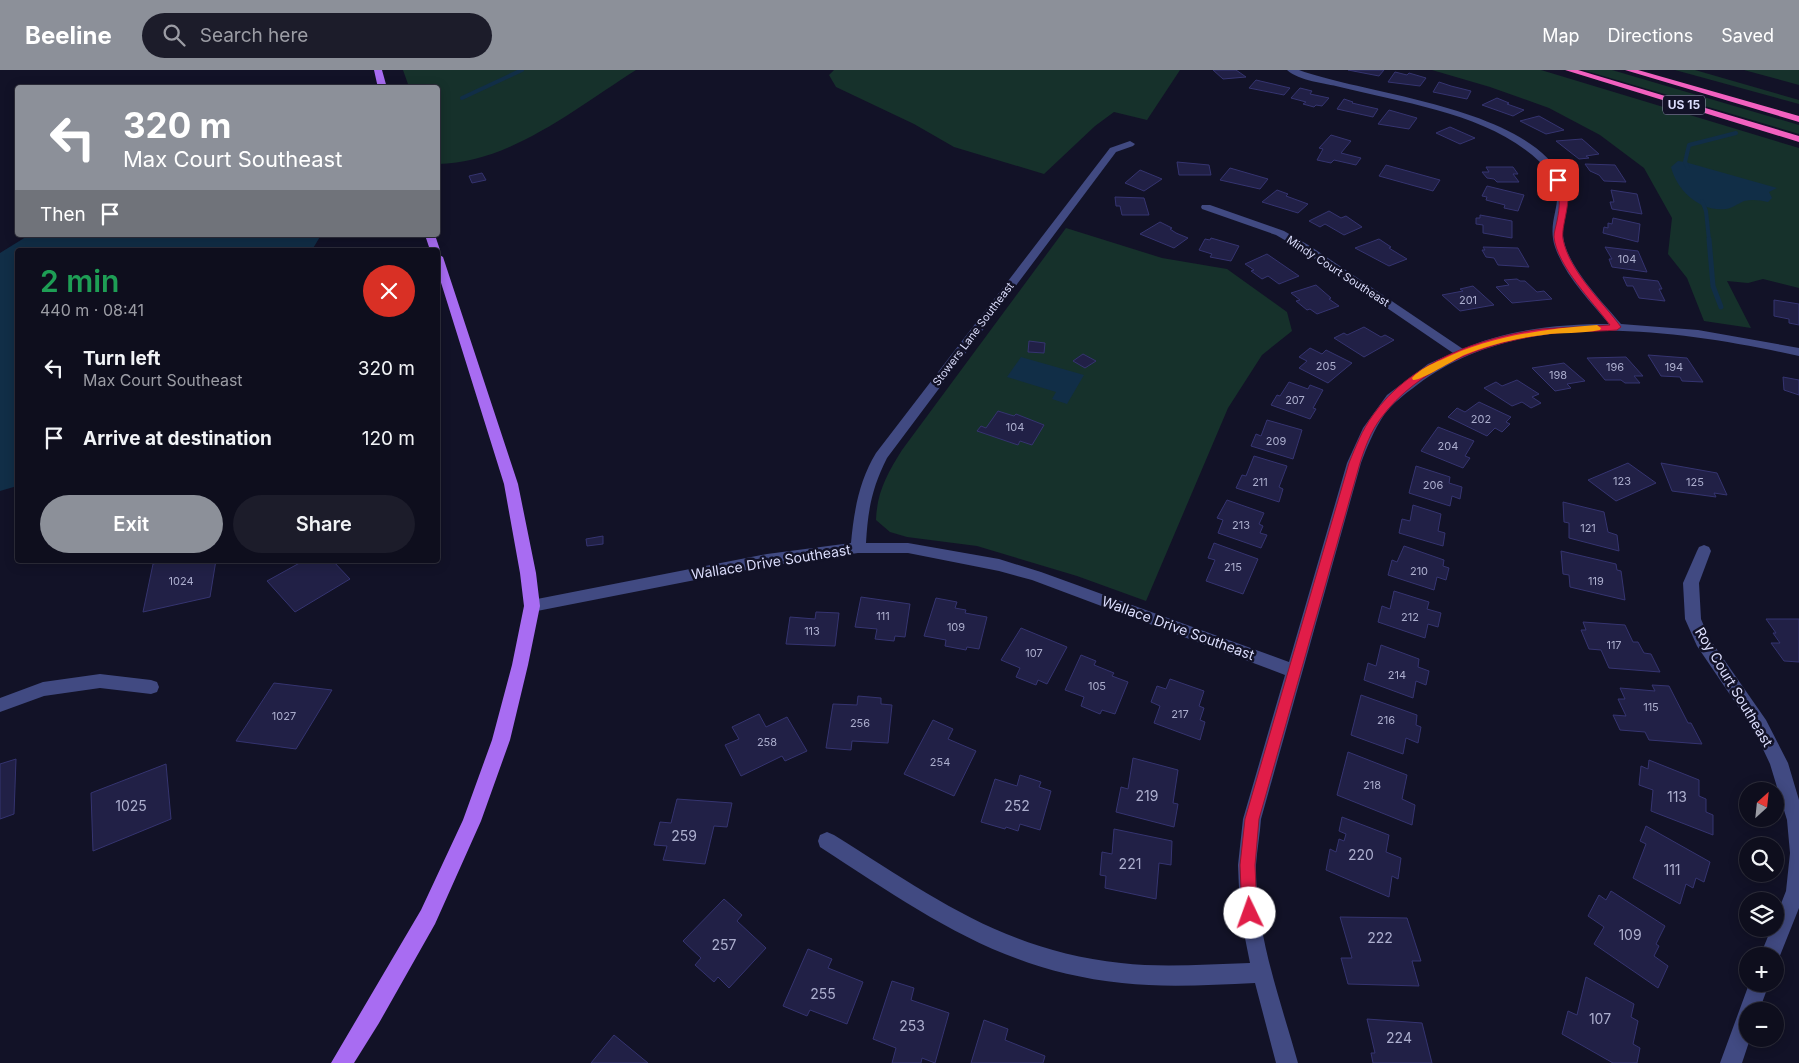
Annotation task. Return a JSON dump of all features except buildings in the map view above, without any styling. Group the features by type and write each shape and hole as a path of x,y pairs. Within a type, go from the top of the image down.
{"highway":[{"name":"US 15","path":"1569,70 1799,139"},
{"name":"US 15","path":"1629,70 1799,119"}],"main road":[{"path":"378,70 382,85"},
{"path":"342,1063 372,1016 428,917 472,822 501,740 520,665 532,606 528,573 511,484 440,264"}],"street":[{"path":"1291,70 1464,116 1502,133 1536,154 1554,173 1563,192 1564,204 1558,235 1561,250 1569,265 1617,327"},
{"name":"Stowers Lane Southeast","path":"858,548 860,521 868,482 881,456 1113,150 1130,144"},
{"name":"Mindy Court Southeast","path":"1206,207 1280,232 1461,353"},
{"path":"1287,1063 1262,973 1250,913 1248,865 1252,819 1354,463 1362,441 1376,417 1392,398 1412,380 1435,366 1461,353 1510,338 1542,332 1617,327 1671,330 1712,334 1799,352"},
{"name":"Wallace Drive Southeast","path":"532,606 767,560 858,548 908,548 998,565 1036,576 1294,671"},
{"name":"Roy Court Southeast","path":"1704,551 1691,583 1693,619 1703,642 1760,725 1779,763 1796,820 1799,854 1796,891 1774,947"},
{"path":"0,705 43,689 100,680 150,687"},
{"path":"827,841 950,919 1003,944 1056,961 1102,971 1149,976 1262,973"},
{"path":"1731,1063 1739,1039"}],"green space":[{"path":"403,70 636,70 542,131 516,144 491,154 465,161 440,164 440,85 408,85"},
{"path":"834,70 1180,70 1147,120 1114,112 1095,126 1044,174 954,147 914,124 836,87 829,75"},
{"path":"1432,70 1541,70 1799,148 1799,288 1763,279 1748,283 1727,281 1751,328 1704,321 1687,278 1668,254 1672,218 1644,168 1600,135 1549,108 1490,87"},
{"path":"1583,70 1612,70 1799,125 1799,134"},
{"path":"1675,70 1695,70 1799,100 1799,104"},
{"path":"1744,70 1799,70 1799,85"},
{"path":"1066,228 1162,258 1227,269 1287,312 1292,331 1262,355 1228,408 1146,601 1077,576 977,546 907,537 890,532 876,520 881,492 902,450"}],"water":[{"path":"1678,161 1777,188 1769,192 1772,198 1768,202 1747,200 1726,209 1707,207 1691,198 1678,184 1671,167"},
{"path":"26,237 320,237 313,248 15,248 15,487 0,491 0,253"},
{"path":"1021,357 1084,375 1067,404 1052,399 1056,392 1007,377"}],"waterway":[{"path":"462,98 522,70"},
{"path":"1688,168 1685,162 1689,145 1736,133"},
{"path":"1702,201 1706,211 1709,240"},
{"path":"1709,239 1713,286 1721,307"}],"slow traffic":[{"path":"1416,378 1435,366 1480,346 1542,332 1597,328"}],"route":[{"path":"1250,913 1248,865 1252,819 1354,463 1362,441 1376,417 1392,398 1412,380 1461,353 1510,338 1542,332 1577,328 1617,327 1569,265 1561,250 1558,235 1564,204 1563,192 1558,180"}]}
